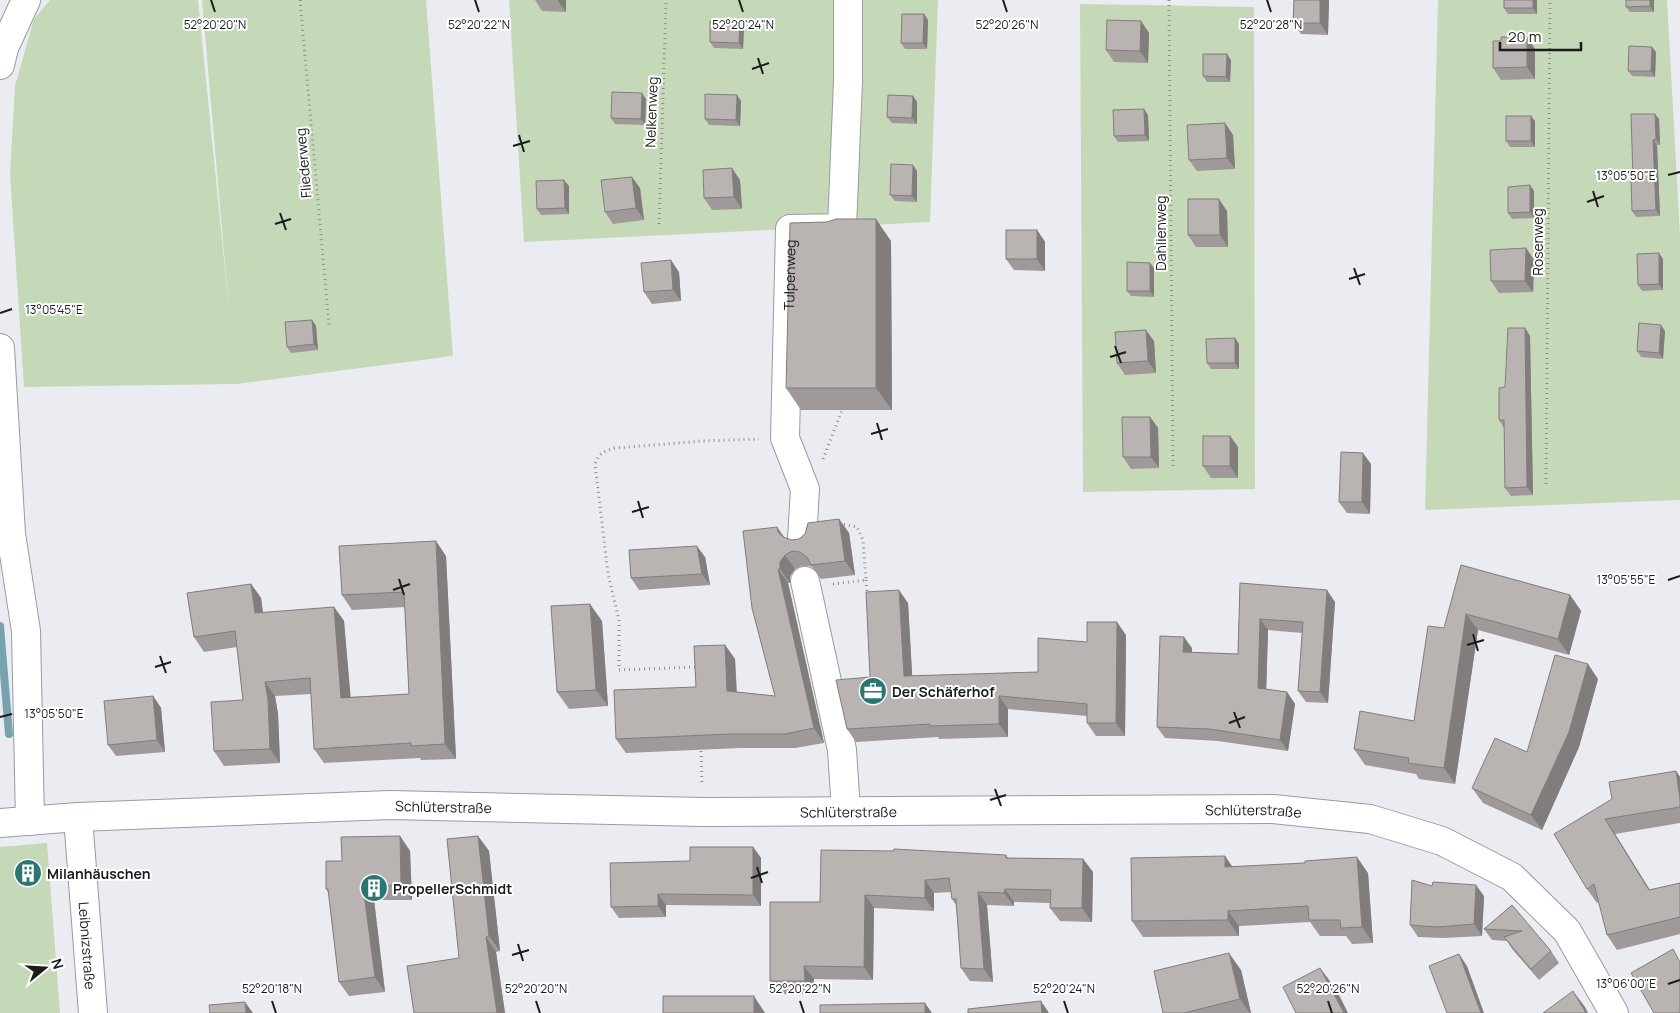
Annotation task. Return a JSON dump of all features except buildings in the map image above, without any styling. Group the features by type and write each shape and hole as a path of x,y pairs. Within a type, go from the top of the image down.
{"street":[{"path":"0,65 4,48 26,0"},
{"name":"Tulpenweg","path":"802,533 805,489 785,438 790,229 842,228 848,81 848,0"},
{"path":"0,348 11,534 26,631 30,821"},
{"path":"805,584 842,750 846,811"},
{"name":"Schlüterstraße","path":"0,823 78,817 390,805 704,812 1273,809 1370,820 1442,841 1512,877 1567,931 1614,1013"},
{"name":"Leibnizstraße","path":"78,817 93,1013"}],"path":[{"name":"Fliederweg","path":"300,0 329,325"},
{"name":"Nelkenweg","path":"659,224 666,0"},
{"name":"Dahlienweg","path":"1170,0 1173,466"},
{"name":"Rosenweg","path":"1546,484 1550,0"},
{"path":"805,489 821,464 842,410"},
{"path":"697,677 697,667 619,670 619,620 608,574 595,464 598,455 606,450 616,448 702,441 785,438"},
{"path":"802,533 846,524 857,527 863,540 868,598"},
{"path":"805,584 866,580"},
{"path":"700,737 701,757"}],"green space":[{"path":"50,0 198,0 229,310 202,0 426,0 453,356 236,384 24,387 10,174 15,86 34,19"},
{"path":"509,0 938,0 930,222 524,242"},
{"path":"1438,0 1667,0 1680,235 1680,500 1425,510"},
{"path":"1080,4 1254,7 1255,489 1083,492"},
{"path":"47,843 60,1013 0,1013 0,847"}],"waterway":[{"path":"0,626 9,734"}],"place":[{"name":"Der Schäferhof","path":"873,691"},
{"name":"Milanhäuschen","path":"28,873"},
{"name":"PropellerSchmidt","path":"374,888"}]}
